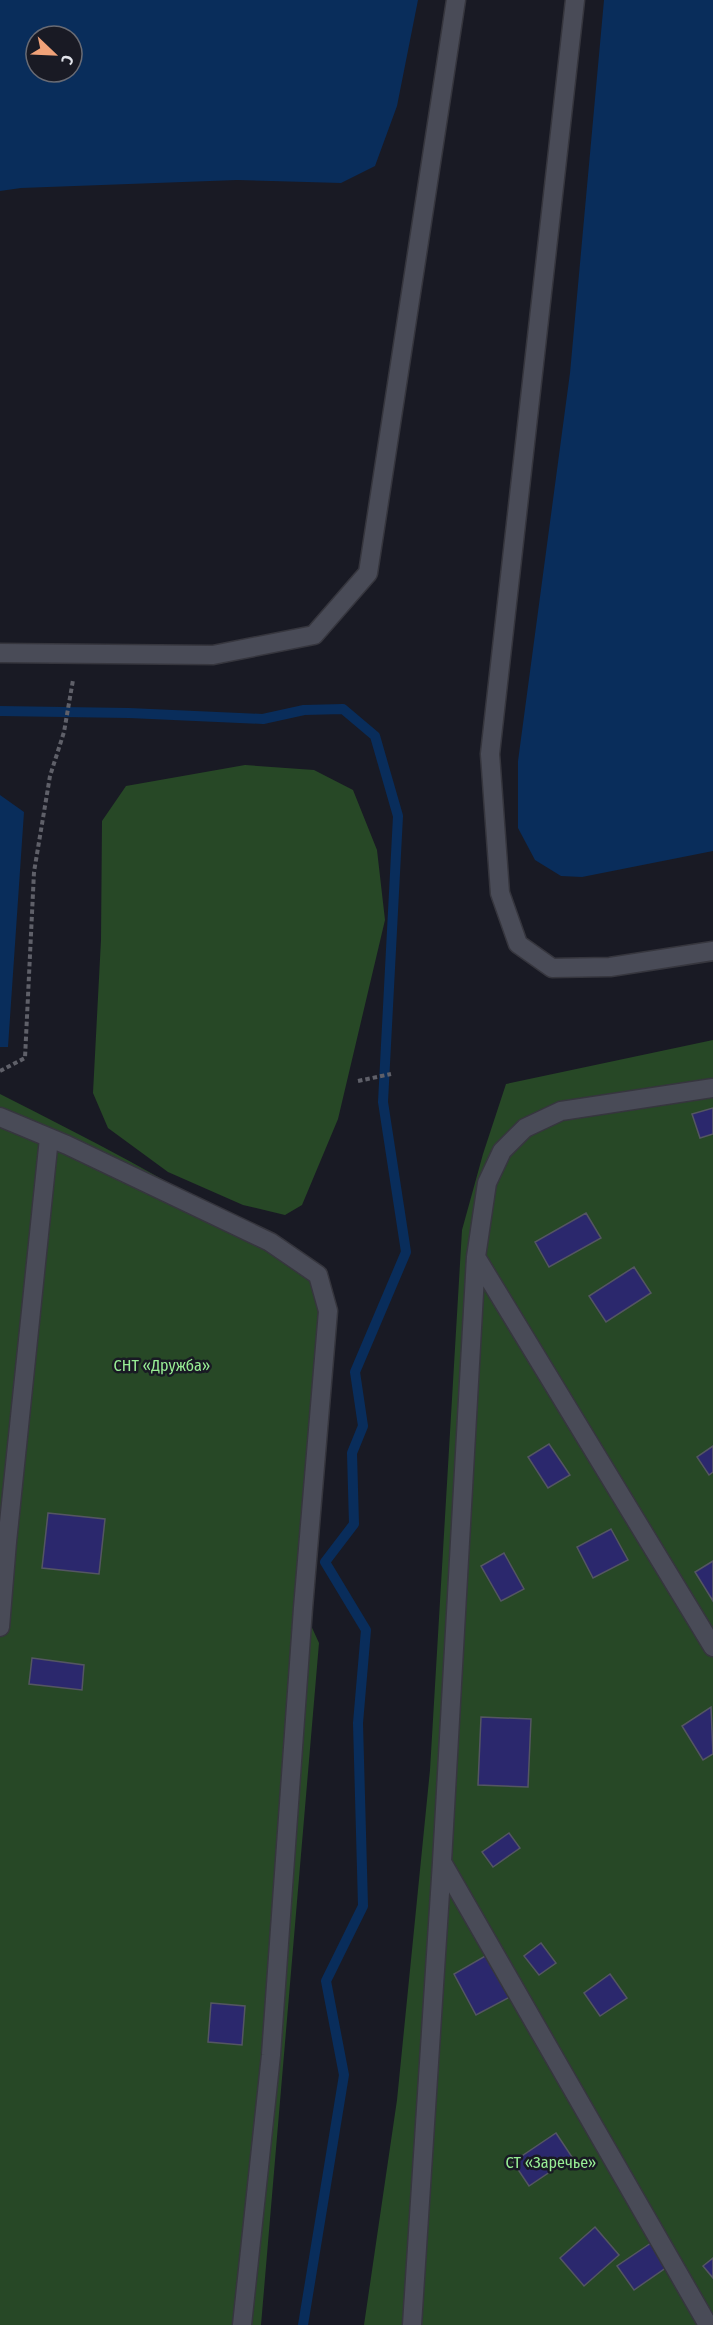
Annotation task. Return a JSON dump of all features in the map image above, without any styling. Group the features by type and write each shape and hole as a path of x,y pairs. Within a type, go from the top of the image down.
{"lane":[{"path":"0,653 213,655 314,635 368,573 456,0"},
{"path":"575,0 490,754 500,893 518,944 552,968 610,967 713,951"},
{"path":"412,2325 442,1862 476,1257 488,1183 502,1151 525,1128 561,1111 713,1088"},
{"path":"0,1117 270,1242 318,1275 328,1311 303,1608 272,2055 242,2325"},
{"path":"0,1627 49,1138"},
{"path":"476,1257 713,1647"},
{"path":"442,1862 708,2325"}],"path":[{"path":"0,1071 25,1058 34,872 50,776 64,732 72,689"},
{"path":"358,1081 391,1074"}],"green space":[{"path":"245,765 314,770 353,790 377,850 385,920 338,1119 302,1205 285,1215 243,1205 168,1172 108,1128 93,1093 101,940 102,821 126,786"},
{"name":"СТ «Заречье»","path":"713,1040 713,2325 364,2325 397,2100 430,1770 462,1230 483,1154 506,1084"},
{"name":"СНТ «Дружба»","path":"0,1094 162,1179 241,1225 318,1275 328,1311 303,1608 319,1643 261,2325 0,2325"}],"water":[{"path":"0,0 418,0 397,106 375,166 341,183 237,180 21,188 0,191"},
{"path":"604,0 713,0 713,851 582,877 561,876 535,860 518,828 518,761 570,373"},
{"path":"0,795 24,812 8,1047 0,1047"}],"building":[{"path":"713,1108 713,1134 700,1138 692,1114"},
{"path":"586,1213 601,1238 549,1267 535,1242"},
{"path":"634,1267 651,1293 606,1322 589,1296"},
{"path":"549,1444 570,1475 548,1488 528,1457"},
{"path":"713,1446 713,1472 709,1475 697,1457"},
{"path":"48,1513 105,1519 99,1574 42,1568"},
{"path":"611,1529 628,1560 593,1578 577,1547"},
{"path":"504,1553 524,1589 501,1601 481,1566"},
{"path":"713,1561 713,1601 695,1572"},
{"path":"32,1658 84,1665 82,1690 29,1684"},
{"path":"711,1707 713,1754 703,1760 682,1726"},
{"path":"481,1717 531,1719 528,1787 478,1785"},
{"path":"509,1833 520,1848 493,1867 482,1852"},
{"path":"541,1943 556,1963 539,1975 524,1956"},
{"path":"487,1955 510,1997 476,2015 454,1974"},
{"path":"610,1974 627,1998 600,2016 584,1993"},
{"path":"211,2003 245,2006 242,2045 208,2042"},
{"path":"556,2133 572,2157 529,2186 513,2162"},
{"path":"595,2227 619,2255 584,2286 560,2258"},
{"path":"651,2243 667,2267 634,2290 617,2266"},
{"path":"713,2258 713,2278 703,2266"}],"waterway":[{"path":"0,711 129,713 263,719 304,710 343,709 375,736 398,816 383,1102 406,1252 355,1372 363,1426 352,1453 354,1524 325,1562 366,1630 358,1723 363,1906 326,1981 344,2075 303,2325"}]}
